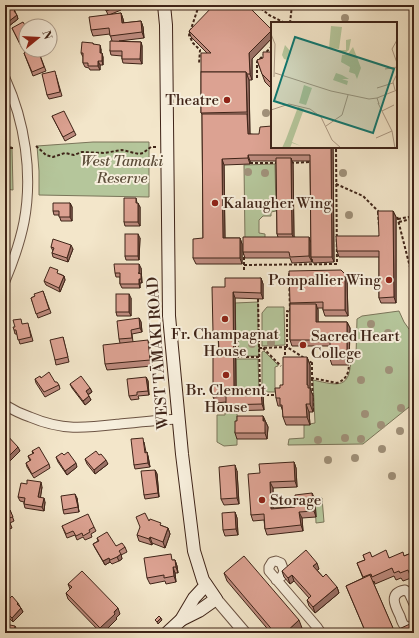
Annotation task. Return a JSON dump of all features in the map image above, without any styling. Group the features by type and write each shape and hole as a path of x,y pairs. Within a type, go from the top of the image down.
{"main road":[{"name":"WEST TĀMAKI ROAD","path":"164,5 166,24 169,316 194,551 200,572 206,585 216,599"},
{"path":"181,620 194,598 206,585"},
{"path":"167,633 181,620 199,611 216,599"}],"street":[{"path":"5,78 11,91 22,126 27,169 27,186 21,237 5,281"},
{"path":"5,404 19,413 37,420 60,427 71,428 179,419"},
{"path":"276,580 321,633"},
{"path":"414,604 409,593 404,590 397,592 395,596 395,605 404,625 408,627 414,626"},
{"name":"WEST TĀMAKI ROAD","path":"216,599 245,633"}],"path":[{"path":"199,5 189,35 193,43 200,50 200,64"},
{"path":"257,5 265,12 283,22"},
{"path":"290,22 292,5"},
{"path":"257,78 257,62 271,47"},
{"path":"252,71 257,71"},
{"path":"36,146 46,155 53,157 65,153 74,155 82,152 122,150 139,154 143,153 151,146"},
{"path":"5,148 13,148"},
{"path":"244,265 337,264 336,148"},
{"path":"250,163 311,162 311,169"},
{"path":"276,163 276,170"},
{"path":"336,183 363,196 381,216"},
{"path":"378,212 379,232"},
{"path":"388,216 397,216 414,283"},
{"path":"398,221 414,217"},
{"path":"336,239 343,239"},
{"path":"244,251 244,272"},
{"path":"291,258 291,265"},
{"path":"285,363 288,312 290,312 289,272"},
{"path":"258,298 260,395 282,394"},
{"path":"236,337 259,338"},
{"path":"259,348 286,347 312,362"},
{"path":"263,348 281,366"},
{"path":"312,378 337,383 344,380 349,372 349,354 353,354"},
{"path":"236,357 259,357"},
{"path":"305,363 312,362"},
{"path":"312,362 314,412"}],"green space":[{"name":"West Tamaki Reserve","path":"93,142 149,142 149,197 39,195 37,146"},
{"path":"5,146 12,147 13,190 5,189"},
{"path":"275,164 276,211 271,212 271,216 263,216 259,220 259,233 265,234 265,240 245,240 244,165"},
{"path":"258,302 258,336 236,336 235,303"},
{"path":"267,307 284,307 285,345 262,346 262,313"},
{"path":"399,311 404,322 414,336 414,403 363,444 288,445 289,439 304,438 304,425 315,423 313,380 337,384 346,380 351,357 356,356 357,319 362,316"},
{"path":"238,339 258,339 259,356 239,356"},
{"path":"264,351 278,365 275,367 275,392 265,392 266,388 262,385 262,352"},
{"path":"236,359 258,359 259,392 236,392"},
{"path":"225,413 237,413 237,445 224,446 217,442 217,415 225,415"},
{"path":"322,498 324,522 316,523 315,499"}],"building":[{"path":"5,5 11,5 17,15 8,22 5,18"},
{"path":"104,5 119,5 119,6 106,11"},
{"path":"214,5 247,5 271,29 271,31 249,53 250,74 247,74 246,72 201,72 201,53 211,53 189,31"},
{"path":"121,13 122,23 141,21 142,32 110,36 109,28 91,30 89,17"},
{"path":"18,25 18,40 12,28"},
{"path":"110,41 141,42 140,59 122,59 122,51 110,51"},
{"path":"82,42 100,45 102,61 98,61 98,66 88,66 88,63 83,63 83,53 81,53"},
{"path":"263,52 271,52 271,82 262,74 257,60 263,58"},
{"path":"26,58 41,58 44,67 32,72"},
{"path":"55,71 60,92 47,95 42,74"},
{"name":"Theatre","path":"201,72 246,72 247,112 201,113"},
{"path":"64,111 74,131 63,137 52,116"},
{"path":"202,114 247,114 248,134 259,134 260,127 271,126 271,148 331,148 332,257 311,257 310,155 248,155 248,158 222,159 223,238 240,238 240,258 193,258 193,239 203,238"},
{"path":"276,158 291,158 292,234 277,234"},
{"path":"124,198 136,198 136,203 138,203 138,222 124,222"},
{"path":"53,203 70,203 70,217 59,217 59,211 53,211"},
{"name":"Pompallier Wing","path":"378,211 393,211 394,297 379,298 379,251 337,251 336,236 379,236"},
{"path":"125,234 138,234 138,256 125,256"},
{"path":"243,237 309,237 309,256 290,257 289,252 243,252"},
{"path":"53,239 71,245 67,258 52,253 54,248 51,247"},
{"path":"114,264 139,264 138,273 141,274 141,279 139,279 139,284 120,284 120,273 115,273"},
{"path":"50,267 58,270 57,273 64,276 59,288 44,281"},
{"path":"341,270 345,274 345,310 323,310 323,302 290,303 289,271"},
{"path":"225,278 261,278 261,293 233,292 234,390 261,390 262,404 226,405 226,396 213,397 213,352 219,352 218,331 213,332 212,287 225,287"},
{"path":"43,291 49,309 36,314 31,298 35,296 34,294"},
{"path":"116,294 129,294 129,312 116,312"},
{"path":"290,304 316,304 316,322 347,322 347,359 330,359 330,340 290,340"},
{"path":"139,318 140,328 131,330 132,338 119,339 117,321"},
{"path":"21,319 22,324 28,323 31,337 18,340 16,330 14,330 13,327 15,327 13,320"},
{"path":"63,337 68,357 55,360 50,340"},
{"path":"148,340 150,360 105,364 103,345"},
{"path":"283,357 307,357 307,385 308,388 310,388 310,404 306,404 307,417 283,417 282,405 280,405 280,398 276,398 275,388 280,388 280,385 283,385"},
{"path":"49,372 55,382 59,385 44,392 35,379 40,376 41,378"},
{"path":"81,376 90,388 86,391 89,396 83,401 70,384"},
{"path":"146,377 148,391 137,392 137,395 129,396 127,379"},
{"path":"237,416 263,416 263,421 265,421 265,433 235,433 235,421 237,421"},
{"path":"5,433 18,447 8,457 5,454"},
{"path":"143,438 148,463 134,465 131,439"},
{"path":"39,447 49,464 32,474 26,463 31,460 28,456 34,453 32,451"},
{"path":"96,451 106,460 94,470 85,459"},
{"path":"68,452 76,463 65,471 56,457 62,453 64,455"},
{"name":"Storage","path":"294,462 295,481 270,482 271,509 295,507 295,495 312,493 314,511 299,512 301,525 265,529 264,514 251,515 248,474 260,473 259,464"},
{"path":"235,465 237,498 221,499 219,467"},
{"path":"155,470 158,493 144,495 141,471"},
{"path":"27,480 41,482 38,497 44,498 42,507 24,504 25,498 18,497 21,483 27,484"},
{"path":"75,494 78,507 63,510 61,496"},
{"path":"10,510 13,517 8,518 10,524 5,526 5,512"},
{"path":"235,512 236,529 223,530 222,513"},
{"path":"145,513 149,521 150,519 161,523 160,525 168,528 163,542 150,537 149,539 137,535 140,527 136,517"},
{"path":"88,514 94,527 89,530 90,532 83,536 82,533 76,536 73,531 66,534 62,526"},
{"path":"107,532 116,546 122,543 125,547 119,551 121,554 117,557 110,560 109,558 103,561 93,544 99,541 97,538"},
{"path":"306,550 317,563 313,566 323,577 326,574 337,587 313,607 307,600 311,596 292,575 288,578 282,571"},
{"path":"386,550 389,558 403,552 404,556 414,552 414,577 411,578 408,570 400,573 399,571 394,573 392,568 372,577 371,574 363,577 357,563 365,560 363,555 370,552 372,557"},
{"path":"171,554 172,560 175,560 176,567 173,567 174,576 164,578 164,575 147,578 144,558"},
{"path":"244,556 299,620 285,633 275,633 224,573"},
{"path":"82,571 118,608 114,612 115,614 100,628 66,593 72,587 68,584"},
{"path":"370,575 393,628 382,633 366,633 346,586"},
{"path":"12,596 21,608 12,618 5,611 5,603"},
{"path":"159,616 161,618 157,622 155,620"},
{"path":"5,624 15,626 14,633 5,633"},
{"path":"410,624 414,633 390,633"}],"place":[{"name":"Theatre","path":"227,100"},
{"name":"Kalaugher Wing","path":"215,203"},
{"name":"Pompallier Wing","path":"389,280"},
{"name":"Fr. Champagnat House","path":"225,319"},
{"name":"Sacred Heart College","path":"303,345"},
{"name":"Br. Clement House","path":"226,375"},
{"name":"Storage","path":"262,500"}]}
